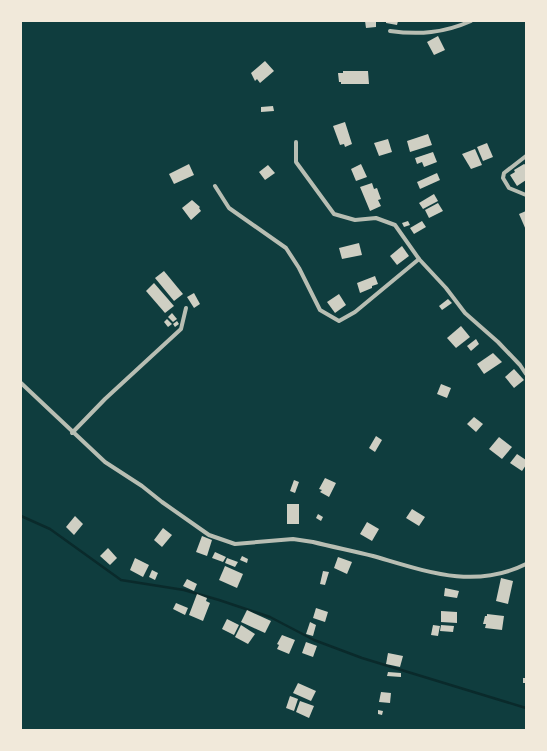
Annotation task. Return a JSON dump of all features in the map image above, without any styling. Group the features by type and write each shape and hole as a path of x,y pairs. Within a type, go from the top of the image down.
{"street":[{"path":"390,31 411,34 430,33 448,30 471,21"},
{"path":"296,142 296,162 334,214 355,220 376,218 395,225 419,259 446,288 465,314 498,342 520,365 526,374"},
{"path":"526,156 504,173 503,178 509,188 526,195"},
{"path":"215,186 230,208 286,248 299,268 320,310 338,321 355,312 419,259"},
{"path":"72,433 105,399 181,329 186,308"},
{"path":"21,383 72,433 105,462 142,486 209,535 234,544 293,539 356,552 453,577 481,578 514,570 526,564"}],"building":[{"path":"365,21 376,21 376,27 366,28"},
{"path":"386,21 398,21 397,25 386,23"},
{"path":"438,36 445,50 434,55 427,42"},
{"path":"265,61 274,71 260,83 257,79 255,81 251,73"},
{"path":"343,71 368,71 369,84 341,84 341,82 339,82 338,73 343,73"},
{"path":"273,106 274,111 261,112 261,107"},
{"path":"345,122 352,144 345,147 344,144 340,145 333,126"},
{"path":"428,134 432,145 410,152 407,141"},
{"path":"388,139 392,152 379,156 374,143"},
{"path":"487,143 493,157 483,161 477,147"},
{"path":"475,149 482,165 471,169 462,154"},
{"path":"433,152 437,162 424,167 422,162 417,164 415,158"},
{"path":"189,164 194,175 174,184 169,174"},
{"path":"361,164 367,177 356,181 351,169"},
{"path":"524,164 526,165 526,180 517,186 510,175 515,172 514,170"},
{"path":"268,165 275,173 265,180 259,172"},
{"path":"437,173 440,180 420,189 417,182"},
{"path":"372,183 374,189 377,188 381,199 378,200 381,206 370,211 360,187"},
{"path":"434,194 438,201 423,209 419,203"},
{"path":"192,200 200,207 199,208 201,211 191,220 182,208"},
{"path":"438,203 443,211 429,218 425,210"},
{"path":"526,211 526,230 519,214"},
{"path":"408,221 410,225 404,227 402,223"},
{"path":"422,221 426,227 414,234 410,228"},
{"path":"359,243 362,255 342,259 339,248"},
{"path":"402,246 409,256 397,265 390,256"},
{"path":"164,271 183,294 174,301 155,278"},
{"path":"375,276 378,284 360,293 357,283"},
{"path":"154,283 174,306 165,313 146,291"},
{"path":"194,293 200,304 194,308 187,297"},
{"path":"339,294 346,305 335,313 327,302"},
{"path":"448,299 452,303 442,310 439,306"},
{"path":"172,313 177,319 173,322 168,317"},
{"path":"167,319 172,324 168,327 164,322"},
{"path":"177,321 179,324 175,327 173,324"},
{"path":"461,326 470,337 456,348 447,338"},
{"path":"476,339 479,344 471,351 467,346"},
{"path":"493,353 502,362 484,374 477,364"},
{"path":"514,369 524,380 514,388 505,377"},
{"path":"441,384 451,388 447,398 437,394"},
{"path":"474,417 483,424 476,432 467,424"},
{"path":"376,436 382,440 375,452 369,448"},
{"path":"499,437 512,447 502,459 489,449"},
{"path":"517,454 526,460 526,465 522,471 510,463"},
{"path":"325,478 336,483 329,497 320,492 322,490 319,489"},
{"path":"294,480 299,482 295,493 290,491"},
{"path":"287,504 299,504 299,524 287,524"},
{"path":"412,509 425,517 419,526 406,518"},
{"path":"318,514 323,517 321,521 316,518"},
{"path":"75,516 83,524 74,535 66,527"},
{"path":"367,522 379,529 372,541 360,534"},
{"path":"163,528 172,535 162,547 154,540"},
{"path":"202,536 212,540 207,556 196,552"},
{"path":"108,548 117,558 110,565 100,556"},
{"path":"215,552 226,557 223,562 212,558"},
{"path":"242,556 248,559 247,563 240,560"},
{"path":"338,557 352,562 347,574 334,568"},
{"path":"135,558 149,565 143,577 130,570"},
{"path":"227,558 238,562 235,567 225,563"},
{"path":"225,566 243,574 237,588 219,580"},
{"path":"152,570 158,573 155,580 149,577"},
{"path":"323,571 329,572 325,585 320,584"},
{"path":"501,578 513,581 508,604 496,601"},
{"path":"187,579 197,584 194,591 183,586"},
{"path":"445,588 459,591 457,598 444,596"},
{"path":"197,594 207,598 206,601 210,603 203,621 189,615"},
{"path":"176,603 188,608 185,615 173,609"},
{"path":"316,608 328,612 325,622 313,618"},
{"path":"247,610 271,621 265,633 241,622"},
{"path":"441,611 457,612 457,623 441,622"},
{"path":"487,614 504,616 502,630 485,628 486,624 483,624"},
{"path":"227,619 239,625 234,635 222,629"},
{"path":"310,622 316,625 313,636 306,634"},
{"path":"241,625 255,634 248,644 235,637"},
{"path":"433,625 440,626 438,636 431,635"},
{"path":"441,625 454,626 453,632 440,631"},
{"path":"282,635 295,640 289,654 277,649 279,645 277,644"},
{"path":"306,642 317,646 313,657 302,653"},
{"path":"388,653 403,656 400,667 386,664"},
{"path":"388,672 401,673 401,677 387,676"},
{"path":"523,678 526,678 526,683 523,683"},
{"path":"298,683 316,691 311,701 293,693"},
{"path":"381,692 391,693 390,703 379,702"},
{"path":"290,696 298,699 294,711 286,708"},
{"path":"300,701 314,706 309,718 296,712"},
{"path":"378,710 383,711 382,715 378,714"}],"waterway":[{"path":"21,516 50,529 121,580 184,590 219,600 270,617 314,640 362,658 526,708"}]}
